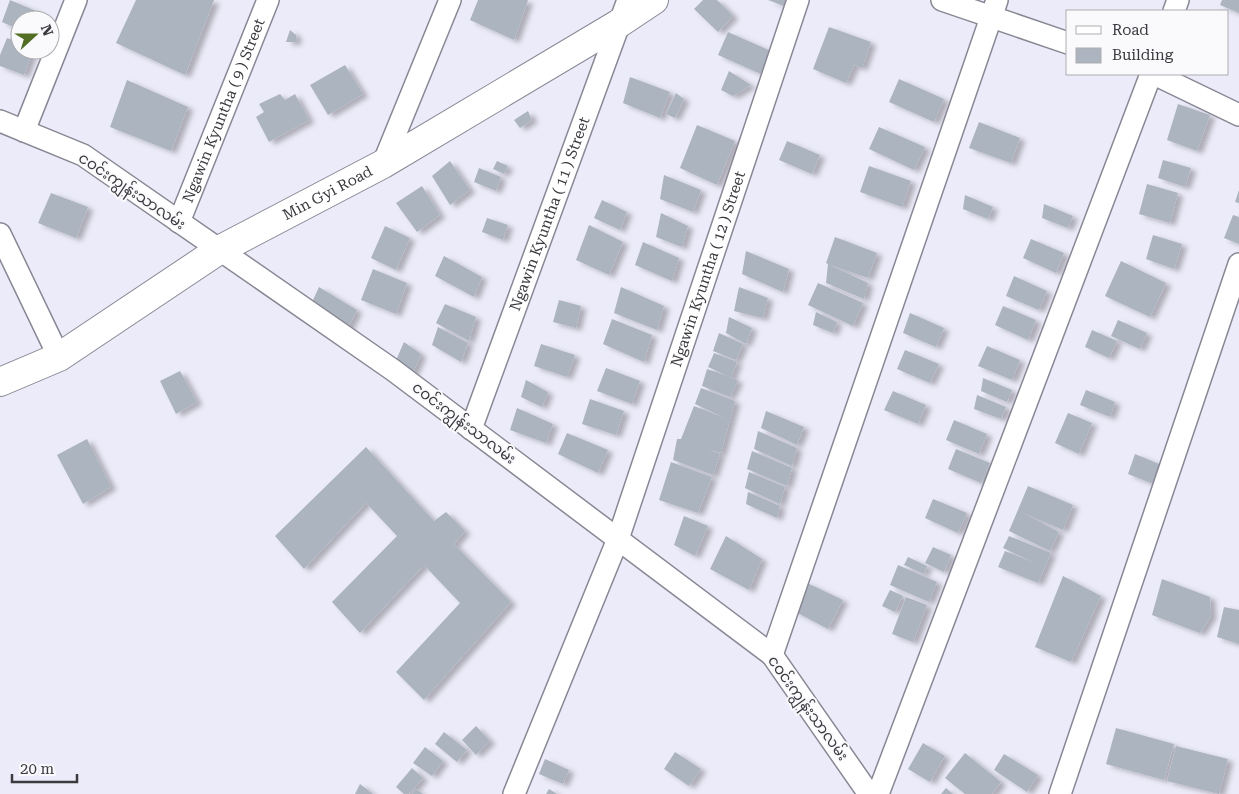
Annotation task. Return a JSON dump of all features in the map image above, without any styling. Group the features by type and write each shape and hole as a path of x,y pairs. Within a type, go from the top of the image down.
{"main road":[{"name":"Min Gyi Road","path":"0,382 59,357 219,250 383,164 623,12 654,0"}],"street":[{"path":"24,131 76,0"},
{"name":"Ngawin Kyuntha ( 9 ) Street","path":"179,222 268,0"},
{"path":"383,164 450,0"},
{"name":"Ngawin Kyuntha ( 12 ) Street","path":"514,794 618,539 798,0"},
{"path":"942,0 994,8 1066,42"},
{"path":"772,655 994,8"},
{"name":"Ngawin Kyuntha ( 11 ) Street","path":"471,429 623,12"},
{"path":"878,794 1152,75"},
{"path":"1154,75 1239,116"},
{"name":"ငဝင်းကျွန်းသာလမ်း","path":"0,121 82,155 393,370 772,655 869,794"},
{"path":"0,234 59,357"},
{"path":"1060,794 1239,264"}],"building":[{"path":"10,0 34,10 10,10 10,26 2,22"},
{"path":"136,0 214,0 185,75 116,43"},
{"path":"478,0 528,0 514,40 470,20"},
{"path":"703,0 717,0 733,16 718,32 694,9"},
{"path":"768,0 792,0 789,8"},
{"path":"1222,0 1239,0 1239,13 1220,5"},
{"path":"829,27 871,42 862,68 854,65 846,83 813,69"},
{"path":"290,30 296,35 296,42 286,42"},
{"path":"728,32 773,52 763,75 718,55"},
{"path":"7,38 10,39 10,60 29,60 24,75 0,66 0,55"},
{"path":"345,65 363,94 328,115 310,85"},
{"path":"729,71 751,85 733,96 721,90"},
{"path":"630,77 670,92 660,118 623,103"},
{"path":"899,79 944,99 934,122 889,102"},
{"path":"127,80 188,107 171,151 110,127"},
{"path":"676,93 684,99 675,118 666,114"},
{"path":"280,94 285,100 295,94 309,120 269,142 256,117 264,112 259,104"},
{"path":"1178,104 1210,115 1197,151 1167,140"},
{"path":"528,111 532,120 520,128 514,120"},
{"path":"979,122 1020,138 1011,163 969,148"},
{"path":"697,125 735,141 717,185 680,168"},
{"path":"879,127 925,147 914,170 869,149"},
{"path":"787,141 820,155 812,174 779,160"},
{"path":"1163,160 1191,168 1185,187 1158,178"},
{"path":"450,161 470,190 450,205 432,176"},
{"path":"497,161 508,166 504,174 493,169"},
{"path":"869,166 911,181 902,207 860,192"},
{"path":"479,168 501,177 496,191 474,182"},
{"path":"664,175 701,190 693,212 660,199"},
{"path":"1147,184 1178,193 1170,223 1139,214"},
{"path":"422,186 440,215 417,232 396,203"},
{"path":"1239,190 1239,203 1235,202"},
{"path":"51,193 88,207 76,238 38,223"},
{"path":"965,195 993,207 988,219 963,209"},
{"path":"602,200 627,212 620,230 594,218"},
{"path":"1044,204 1073,216 1068,228 1042,218"},
{"path":"661,213 688,226 682,247 656,237"},
{"path":"1233,215 1239,217 1239,244 1224,238"},
{"path":"487,218 508,225 503,240 482,232"},
{"path":"589,225 623,242 609,275 576,260"},
{"path":"385,226 410,238 396,270 371,258"},
{"path":"1153,235 1182,244 1174,269 1146,259"},
{"path":"835,237 877,253 868,278 830,265 868,283 864,299 826,283 828,264 826,263"},
{"path":"1031,239 1064,253 1056,273 1023,258"},
{"path":"643,242 679,258 672,281 635,265"},
{"path":"746,251 789,269 783,292 742,274"},
{"path":"444,256 482,277 474,297 435,276"},
{"path":"1121,261 1166,283 1150,317 1105,296"},
{"path":"373,269 407,283 396,314 361,300"},
{"path":"1014,276 1047,291 1039,310 1006,296"},
{"path":"818,283 863,303 853,326 808,305"},
{"path":"319,287 357,310 345,334 308,311"},
{"path":"621,287 664,306 657,330 614,313"},
{"path":"739,287 768,298 763,318 734,311"},
{"path":"559,300 581,306 576,328 553,322"},
{"path":"445,304 476,317 469,341 436,323"},
{"path":"1003,306 1036,320 1028,340 995,325"},
{"path":"816,312 837,322 833,333 813,325"},
{"path":"910,313 944,328 936,347 903,333"},
{"path":"729,317 752,328 746,344 726,333"},
{"path":"612,319 652,335 644,362 603,344"},
{"path":"1118,320 1147,333 1140,349 1111,336"},
{"path":"438,327 468,343 461,362 432,345"},
{"path":"1092,330 1117,341 1109,358 1085,347"},
{"path":"719,333 743,344 736,360 713,351"},
{"path":"404,342 421,354 412,375 394,365"},
{"path":"541,344 575,355 567,377 534,366"},
{"path":"987,346 1020,360 1012,380 978,366"},
{"path":"905,350 939,364 930,383 897,369"},
{"path":"714,353 737,362 731,378 738,380 730,397 702,386 707,369 728,376 708,367"},
{"path":"606,368 640,381 632,404 597,391"},
{"path":"180,371 197,402 176,414 160,381"},
{"path":"983,378 1012,390 1007,402 981,391"},
{"path":"526,380 548,392 542,407 521,397"},
{"path":"701,388 735,401 721,453 707,449 720,454 713,475 673,460 677,439 681,439 694,406 725,418 695,404"},
{"path":"1086,390 1115,402 1110,417 1080,405"},
{"path":"893,391 926,405 918,424 884,410"},
{"path":"977,395 1006,407 1001,419 974,409"},
{"path":"590,399 624,411 616,435 582,424"},
{"path":"517,408 553,424 546,443 510,430"},
{"path":"766,411 804,427 797,445 761,428"},
{"path":"1068,413 1092,423 1079,454 1055,443"},
{"path":"954,420 987,434 979,454 946,440"},
{"path":"758,431 797,448 792,466 754,449"},
{"path":"567,433 608,450 598,473 558,454"},
{"path":"87,439 111,487 83,504 57,455"},
{"path":"366,447 434,521 446,512 465,531 454,544 511,602 424,700 396,672 460,603 424,565 360,633 332,602 397,536 366,503 304,569 275,536"},
{"path":"956,449 990,463 981,483 948,469"},
{"path":"752,451 792,468 787,486 747,469"},
{"path":"1135,454 1164,466 1156,485 1128,474"},
{"path":"671,462 712,477 698,513 659,500"},
{"path":"749,472 785,487 780,504 745,488"},
{"path":"1028,486 1073,505 1063,530 1023,513 1059,532 1050,551 1009,531"},
{"path":"748,492 780,506 777,518 746,504"},
{"path":"933,499 967,513 958,533 925,518"},
{"path":"684,516 708,526 695,556 674,545"},
{"path":"726,536 762,559 749,590 710,569"},
{"path":"1009,536 1051,553 1038,583 998,567 1005,551 1035,563 1003,548"},
{"path":"933,547 951,555 944,572 925,563"},
{"path":"908,557 927,566 924,574 904,565"},
{"path":"898,565 937,582 929,602 890,585"},
{"path":"1063,576 1101,596 1071,662 1035,647"},
{"path":"1162,579 1210,597 1211,616 1200,633 1152,615"},
{"path":"805,582 843,600 828,629 792,610"},
{"path":"890,590 903,596 895,612 882,606"},
{"path":"906,597 927,605 913,642 892,634"},
{"path":"1224,607 1239,610 1239,644 1217,637"},
{"path":"476,726 490,741 476,755 462,740"},
{"path":"1116,728 1174,744 1164,780 1106,764"},
{"path":"444,732 467,750 457,762 435,744"},
{"path":"923,743 945,756 930,782 908,769"},
{"path":"1176,746 1228,759 1219,794 1167,781"},
{"path":"425,747 443,761 432,776 413,763"},
{"path":"675,752 701,769 689,786 664,769"},
{"path":"965,753 1001,782 992,794 965,794 945,778"},
{"path":"1004,754 1038,775 1027,792 994,770"},
{"path":"545,759 569,770 563,784 539,774"},
{"path":"412,768 423,778 409,794 404,794 396,787"},
{"path":"360,784 373,794 355,794"},
{"path":"946,788 953,794 941,794"},
{"path":"416,789 423,794 412,794"},
{"path":"549,789 557,794 546,794"}]}
